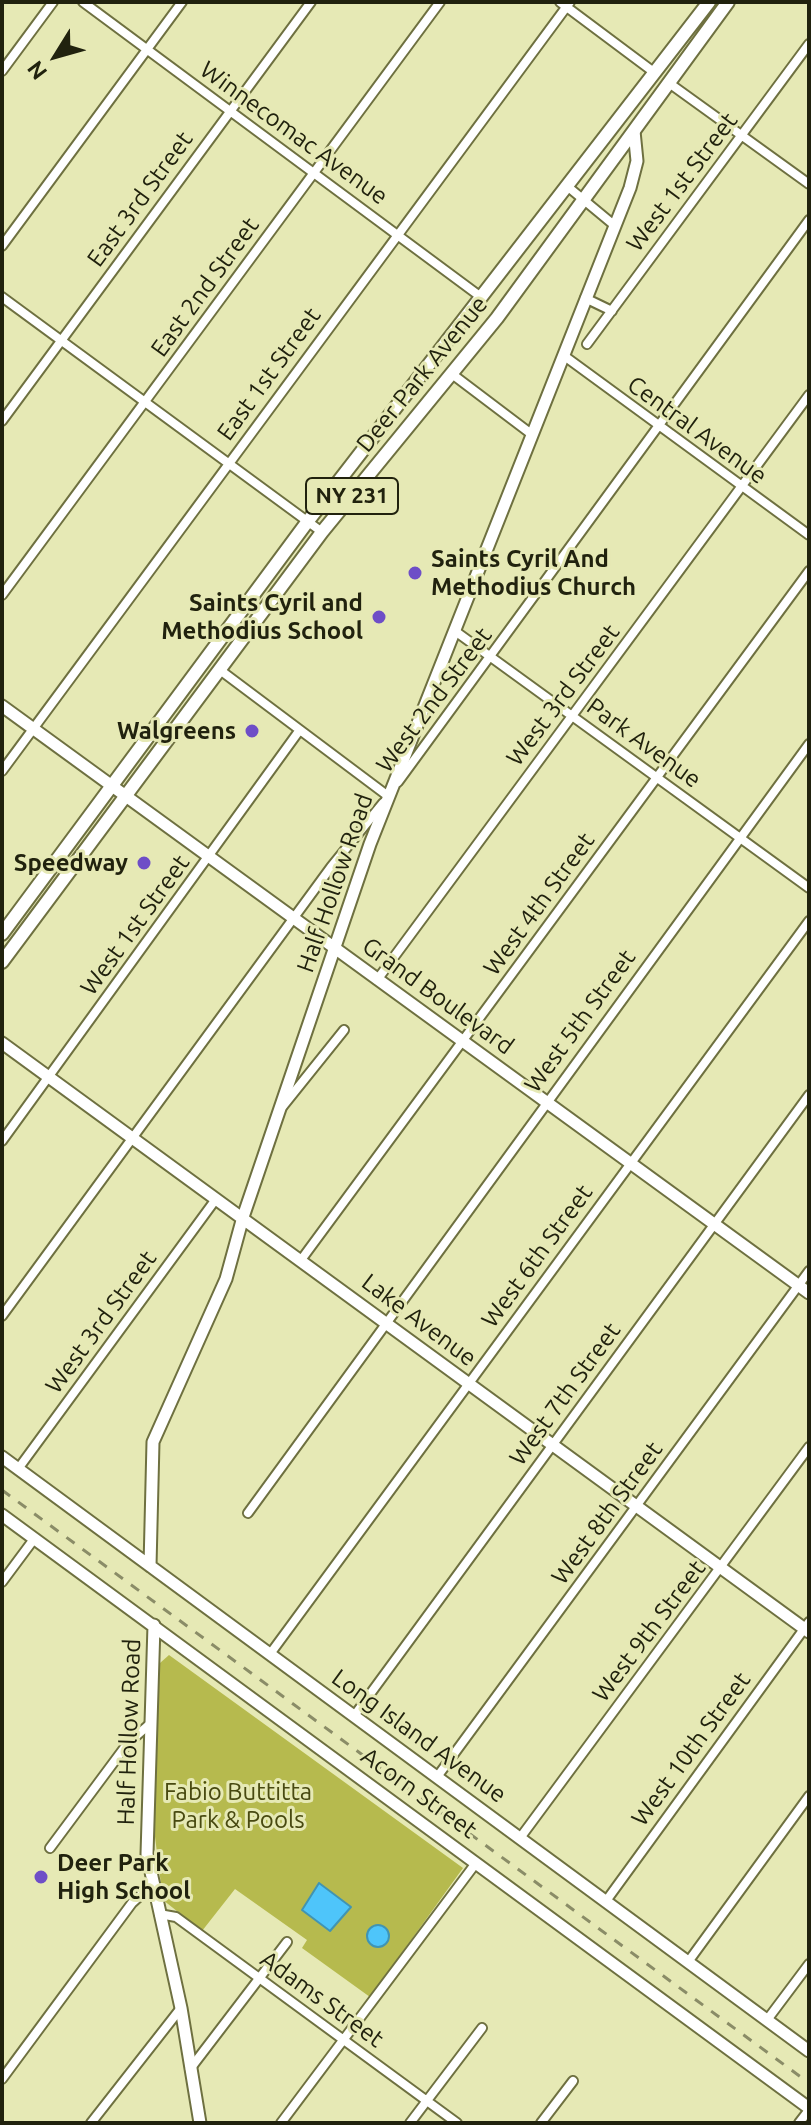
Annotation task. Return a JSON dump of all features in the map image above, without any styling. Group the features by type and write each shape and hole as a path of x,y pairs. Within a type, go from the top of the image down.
{"main road":[{"name":"Deer Park Avenue","path":"2,934 308,521 709,2"},
{"name":"Deer Park Avenue","path":"2,962 322,532 452,374 584,200 728,2"}],"street":[{"path":"2,71 53,2"},
{"name":"Winnecomac Avenue","path":"83,2 481,297"},
{"path":"2,246 182,2"},
{"name":"East 3rd Street","path":"2,421 311,2"},
{"name":"East 2nd Street","path":"2,595 440,2"},
{"path":"565,3 655,73"},
{"name":"East 1st Street","path":"2,771 565,3"},
{"name":"West 1st Street","path":"587,344 809,44"},
{"path":"669,83 809,184"},
{"name":"Half Hollow Road","path":"150,1566 153,1442 226,1279 243,1217 388,796 630,188 636,157 634,131"},
{"path":"567,186 614,225"},
{"name":"West 2nd Street","path":"2,1316 293,919 491,657 809,220"},
{"path":"2,297 322,532"},
{"path":"585,298 612,311"},
{"name":"Central Avenue","path":"563,355 809,535"},
{"path":"452,374 530,433"},
{"name":"West 3rd Street","path":"377,980 809,395"},
{"name":"West 4th Street","path":"301,1260 809,571"},
{"name":"Park Avenue","path":"455,631 809,888"},
{"path":"220,670 388,796"},
{"name":"Grand Boulevard","path":"2,706 804,1289"},
{"name":"West 1st Street","path":"2,1141 299,731"},
{"name":"West 5th Street","path":"248,1513 809,744"},
{"name":"West 6th Street","path":"270,1654 809,921"},
{"path":"280,1110 344,1030"},
{"name":"Lake Avenue","path":"2,1043 636,1507 807,1627"},
{"name":"West 7th Street","path":"354,1716 809,1095"},
{"name":"West 3rd Street","path":"18,1469 216,1199"},
{"name":"West 8th Street","path":"437,1777 636,1507 804,1289 809,1271"},
{"name":"West 9th Street","path":"520,1838 809,1447"},
{"name":"Long Island Avenue","path":"2,1457 809,2051"},
{"name":"Acorn Street","path":"2,1515 809,2109"},
{"path":"2,1582 34,1539"},
{"name":"Half Hollow Road","path":"154,1625 147,1854 181,2008 200,2123"},
{"name":"West 10th Street","path":"606,1901 807,1627"},
{"path":"50,1848 128,1743 151,1723"},
{"path":"688,1962 809,1796"},
{"path":"281,2123 476,1863"},
{"path":"2,2079 132,1903 152,1885"},
{"name":"Adams Street","path":"159,1914 176,1917 457,2123"},
{"path":"190,2070 287,1942"},
{"path":"767,2020 809,1964"},
{"path":"91,2123 181,2008"},
{"path":"410,2123 482,2028"},
{"path":"541,2123 573,2081"},
{"path":"799,2123 809,2109"}],"green space":[{"name":"Fabio Buttitta Park & Pools","path":"169,1655 463,1868 370,1997 302,1948 307,1940 235,1889 202,1931 163,1900 154,1829 156,1740 160,1663"}],"water":[{"path":"319,1883 351,1907 330,1931 302,1910"},
{"path":"378,1925 386,1928 389,1936 386,1944 378,1947 370,1944 367,1936 370,1928"}],"railway":[{"path":"2,1490 809,2083"}],"place":[{"name":"Saints Cyril And Methodius Church","path":"415,573"},
{"name":"Saints Cyril and Methodius School","path":"379,617"},
{"name":"Walgreens","path":"252,731"},
{"name":"Speedway","path":"144,863"},
{"name":"Deer Park High School","path":"41,1877"}]}
